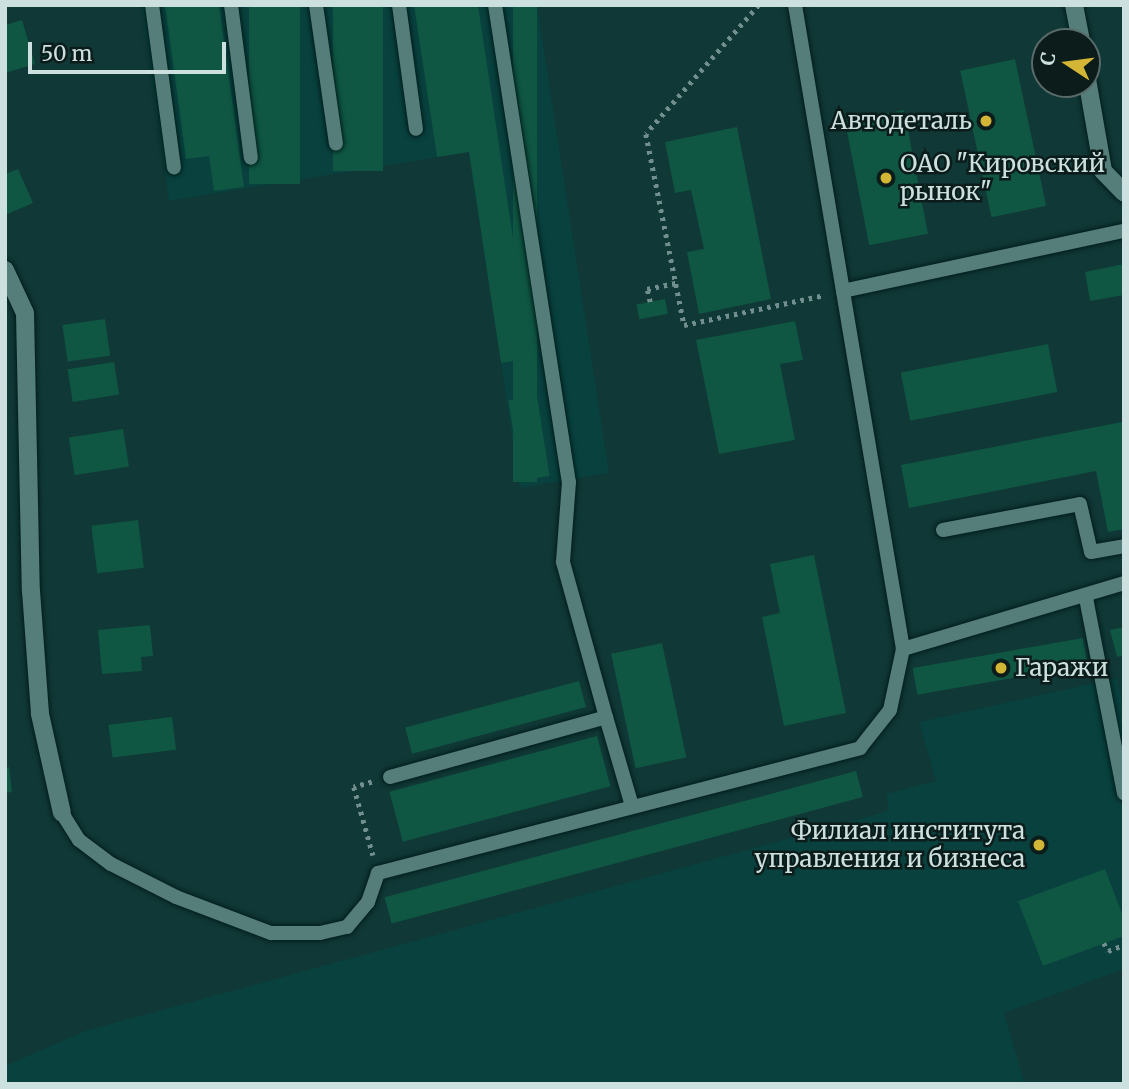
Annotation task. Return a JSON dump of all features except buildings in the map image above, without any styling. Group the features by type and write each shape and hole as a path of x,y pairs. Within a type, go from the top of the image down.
{"street":[{"path":"1074,5 1078,28"},
{"path":"1090,98 1103,171 1124,193"},
{"path":"5,270 25,313 39,701 62,813"}],"lane":[{"path":"152,5 174,167"},
{"path":"231,5 251,158"},
{"path":"316,5 336,144"},
{"path":"399,5 416,129"},
{"path":"495,5 569,482 563,562 632,806"},
{"path":"62,813 79,840 111,864 187,902 271,933 320,933 347,927 368,902 378,873 860,748 890,710 903,649 795,5"},
{"path":"843,291 1124,231"},
{"path":"943,530 1080,504 1091,552 1124,546"},
{"path":"903,649 1086,598 1124,583"},
{"path":"1086,598 1124,793"},
{"path":"390,777 606,717"}],"path":[{"path":"759,5 646,134 684,325 843,291"},
{"path":"650,302 647,289 676,283"},
{"path":"378,873 354,787 390,777"},
{"path":"1104,943 1108,951 1124,945"}],"shaded area":[{"path":"141,5 537,5 609,473 520,488 469,152 169,201"},
{"path":"1117,678 1124,710 1124,969 1004,1013 1025,1084 5,1084 5,1066 85,1031 889,811 886,794 936,781 919,722"}],"place":[{"name":"Автодеталь","path":"986,121"},
{"name":"ОАО \"Кировский рынок\"","path":"886,178"},
{"name":"Гаражи","path":"1001,668"},
{"name":"Филиал института управления и бизнеса","path":"1039,845"}]}
